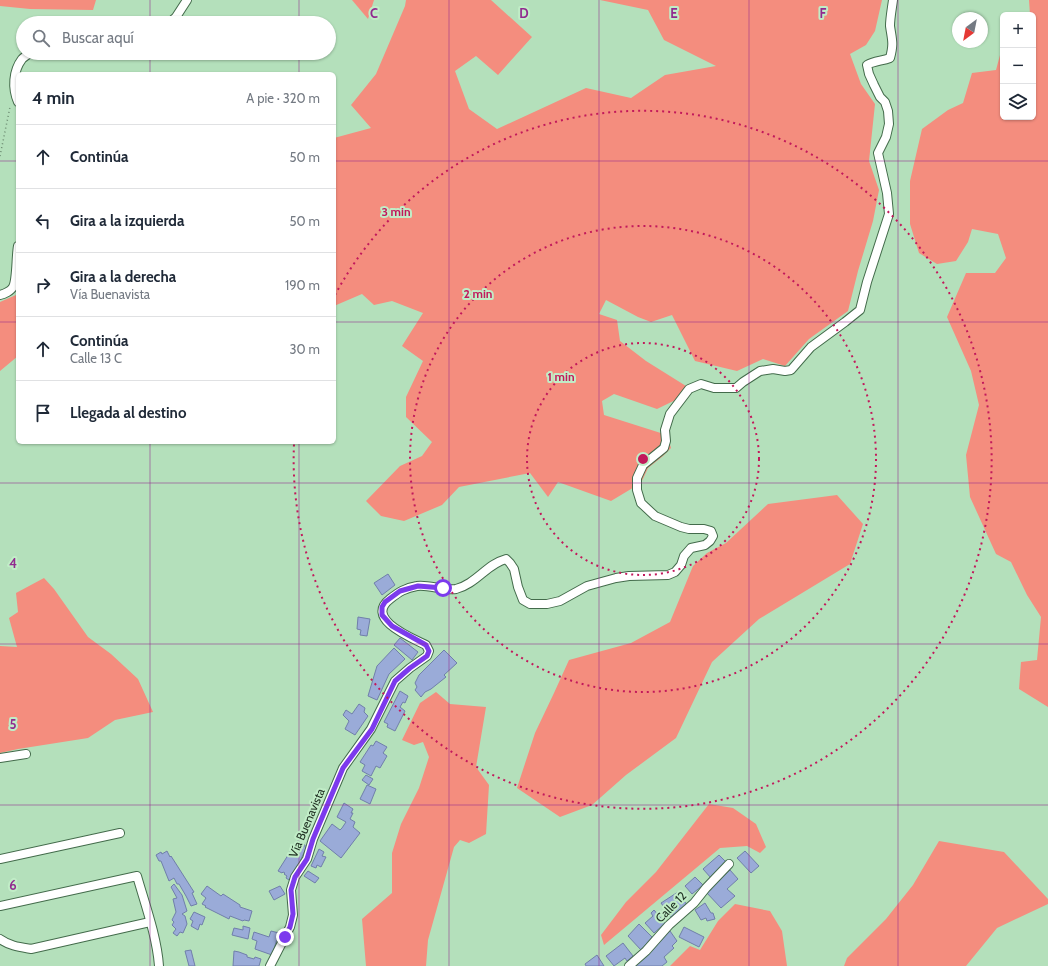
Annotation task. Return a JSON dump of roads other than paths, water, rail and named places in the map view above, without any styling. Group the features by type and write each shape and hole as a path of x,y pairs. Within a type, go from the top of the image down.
{"street":[{"path":"177,16 187,0"},
{"name":"Vía Buenavista","path":"270,966 290,927 293,914 291,890 295,877 307,859 313,839 343,768 372,729 395,681 427,656 429,651 426,645 392,626 382,615 382,607 385,602 400,591 418,586 455,589 476,579 499,561 506,559 514,569 523,600 530,604 547,604 560,601 587,586 616,578 629,576 668,575 674,572 681,565 684,556 691,548 705,545 713,536 711,531 681,527 655,516 641,503 637,490 637,478 643,466 664,448 666,441 665,430 670,414 689,389 701,384 714,388 736,388 742,382 760,371 773,369 785,371 791,370 811,347 860,310 867,282 889,214 887,193 878,153 886,137 889,124 888,111 885,102 880,97 874,85 867,65 890,58 893,47 890,25 893,0"},
{"path":"14,103 15,74 22,60"},
{"path":"0,295 6,293 13,287 16,278 16,262"},
{"path":"0,758 26,754"},
{"path":"0,859 120,833"},
{"name":"Calle 12","path":"629,966 646,951 729,864"},
{"path":"0,906 136,876 158,953 159,966"},
{"path":"0,939 9,945 31,949 150,922"}]}
